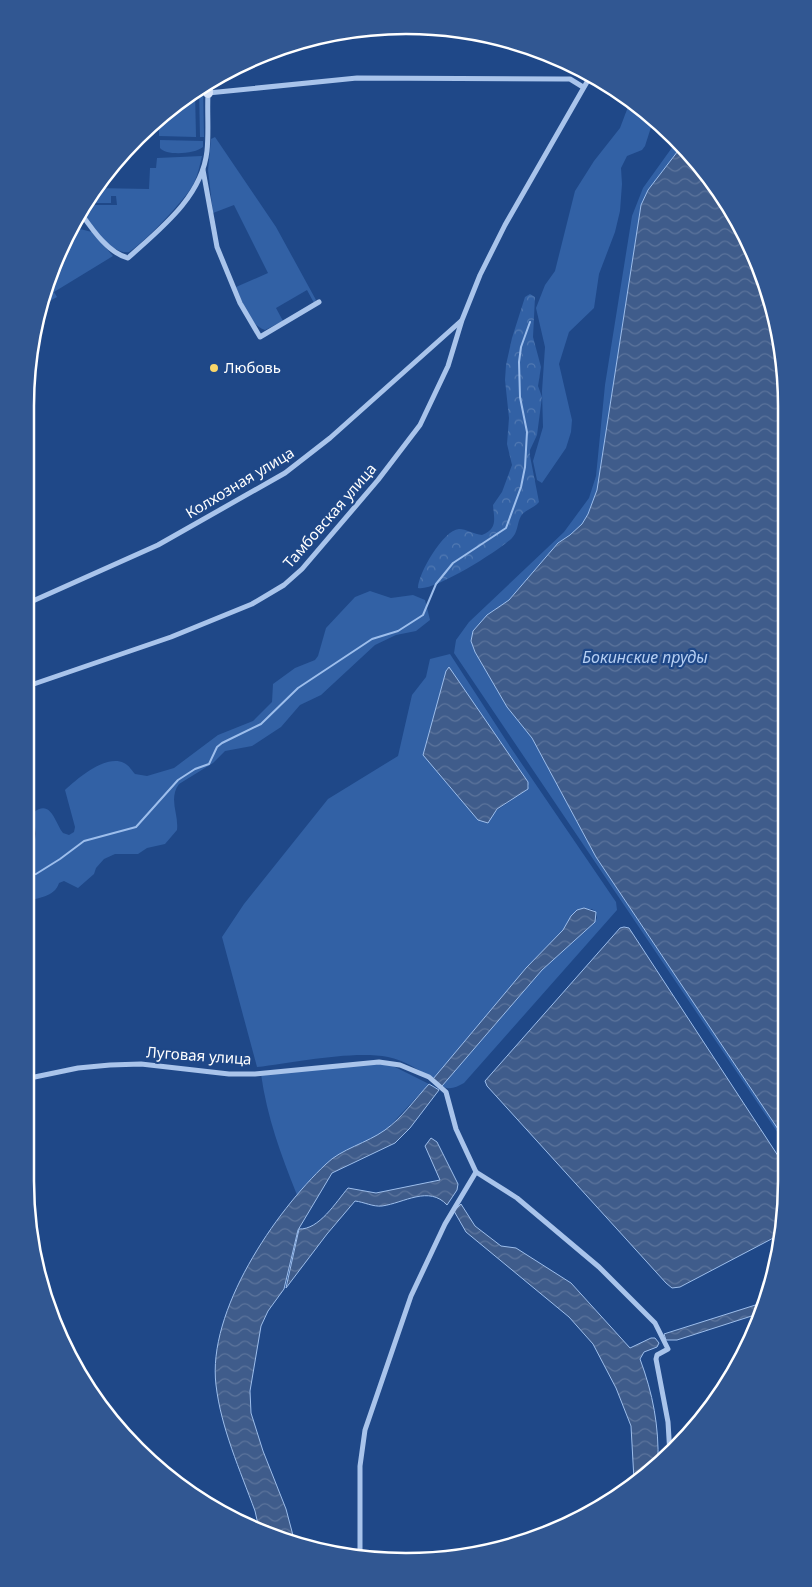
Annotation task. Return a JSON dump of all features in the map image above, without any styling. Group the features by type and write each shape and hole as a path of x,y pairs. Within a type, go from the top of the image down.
{"street":[{"path":"216,87 357,78 570,79 583,87"},
{"name":"Тамбовская улица","path":"34,684 172,637 252,604 284,585 302,569 349,516 409,442 430,405 448,366 462,320 480,275 505,225 529,187 587,81"},
{"path":"85,218 114,251 128,258 186,200 203,169 207,151 208,91"},
{"path":"203,169 217,247 236,294 260,337 319,302"},
{"name":"Колхозная улица","path":"34,600 158,545 285,473 330,438 462,320"},
{"name":"Луговая улица","path":"34,1077 78,1068 110,1065 141,1064 229,1074 255,1074 379,1062 400,1065 429,1077 446,1092 456,1129 476,1172"},
{"path":"360,1550 360,1466 365,1430 411,1296 445,1224 476,1172 517,1198 599,1267 655,1324 668,1349 657,1355 656,1359 667,1412 669,1444"}],"green space":[{"path":"203,94 204,137 200,137 199,96"},
{"path":"195,99 196,137 159,136 159,128"},
{"path":"628,107 651,126 645,146 642,150 627,156 621,168 620,211 615,232 599,274 594,308 569,332 559,364 572,420 571,432 566,448 542,483 537,480 533,461 543,427 542,391 545,347 536,308 545,285 555,271 575,191 594,161 620,128"},
{"path":"215,137 276,227 316,300 314,303 307,290 276,308 283,321 265,330 250,318 236,287 268,273 234,205 213,213 208,170 211,139"},
{"path":"160,140 203,141 203,147 187,153 174,153 163,151 160,148"},
{"path":"673,147 677,152 648,190 641,205 597,490 588,514 582,524 558,543 509,600 487,615 471,641 475,652 507,707 532,738 596,857 778,1129 778,1133 454,653 456,640 469,622 564,532 589,498 596,476 605,385 632,216 643,188"},
{"path":"202,156 197,176 190,190 136,247 129,252 122,252 108,244 86,217 93,205 117,205 116,196 111,196 111,203 94,203 104,188 149,189 150,168 156,168 157,158"},
{"path":"79,229 92,232 113,256 54,292 57,297 49,301 62,264"},
{"path":"530,294 535,297 533,337 541,367 538,386 542,397 537,435 530,450 539,502 523,514 514,536 505,544 452,577 438,584 418,588 422,573 432,554 439,544 453,531 459,529 482,535 493,527 493,505 502,492 512,465 507,444 509,418 505,380 506,365 525,297"},
{"path":"370,591 391,598 413,595 425,600 430,620 416,631 396,635 375,645 321,695 300,705 281,727 252,746 225,751 213,763 179,784 174,795 177,830 165,844 147,848 138,854 115,854 104,859 96,868 94,874 78,888 64,881 59,883 53,892 34,899 34,845 36,834 34,812 44,808 48,810 63,833 69,835 74,832 75,827 65,790 77,779 101,764 117,761 126,764 135,774 147,776 174,768 218,735 253,721 272,702 273,684 295,668 315,660 318,656 326,628 355,597"},
{"path":"450,654 511,748 616,902 617,910 464,1083 458,1086 450,1088 442,1086 542,970 595,922 597,918 596,912 592,909 577,910 563,930 526,968 433,1079 400,1060 374,1055 340,1056 257,1067 222,937 244,904 328,799 398,756 412,695 426,677 430,659","holes":["447,668 529,786 525,791 493,813 423,755"]},
{"path":"378,1064 393,1066 429,1084 386,1130 307,1183 297,1195 275,1136 261,1074"}],"water":[{"name":"Бокинские пруды","path":"677,152 701,179 716,199 740,241 750,264 766,310 775,357 778,406 778,1129 596,857 532,738 507,707 475,652 471,641 473,631 487,615 509,600 558,543 582,524 588,514 597,490 641,205 648,190"},
{"path":"449,667 528,782 528,789 497,809 488,823 478,820 423,755 446,671"},
{"path":"584,908 596,912 595,922 542,970 442,1086 433,1079 526,968 563,930 571,916 577,910"},
{"path":"620,928 629,928 778,1156 777,1205 774,1238 680,1287 672,1288 666,1283 487,1086 485,1081"},
{"path":"429,1084 439,1090 410,1128 395,1143 332,1173 298,1230 284,1289 268,1311 261,1326 250,1391 251,1413 263,1451 286,1509 293,1535 258,1522 237,1464 222,1417 216,1385 216,1356 222,1326 233,1295 248,1265 286,1208 306,1184 332,1159 378,1135 403,1114"},
{"path":"431,1138 437,1142 458,1184 457,1190 447,1205 440,1199 432,1196 416,1197 382,1206 355,1201 286,1288 299,1229 313,1225 320,1220 348,1188 376,1193 440,1180 425,1146"},
{"path":"461,1204 475,1226 501,1246 516,1248 571,1283 630,1348 651,1338 655,1338 659,1343 657,1347 644,1352 640,1359 654,1410 658,1455 634,1475 631,1426 616,1388 593,1344 569,1317 466,1232 454,1211"},
{"path":"757,1305 753,1316 677,1340 666,1340 664,1334"}],"waterway":[{"path":"34,874 60,859 84,841 136,827 178,780 195,769 209,764 217,747 222,743 261,724 298,688 372,639 398,631 423,615 436,584 453,563 506,528 521,487 525,467 527,432 520,397 519,362 521,347 530,322"}],"place":[{"name":"Любовь","path":"214,368"}]}
